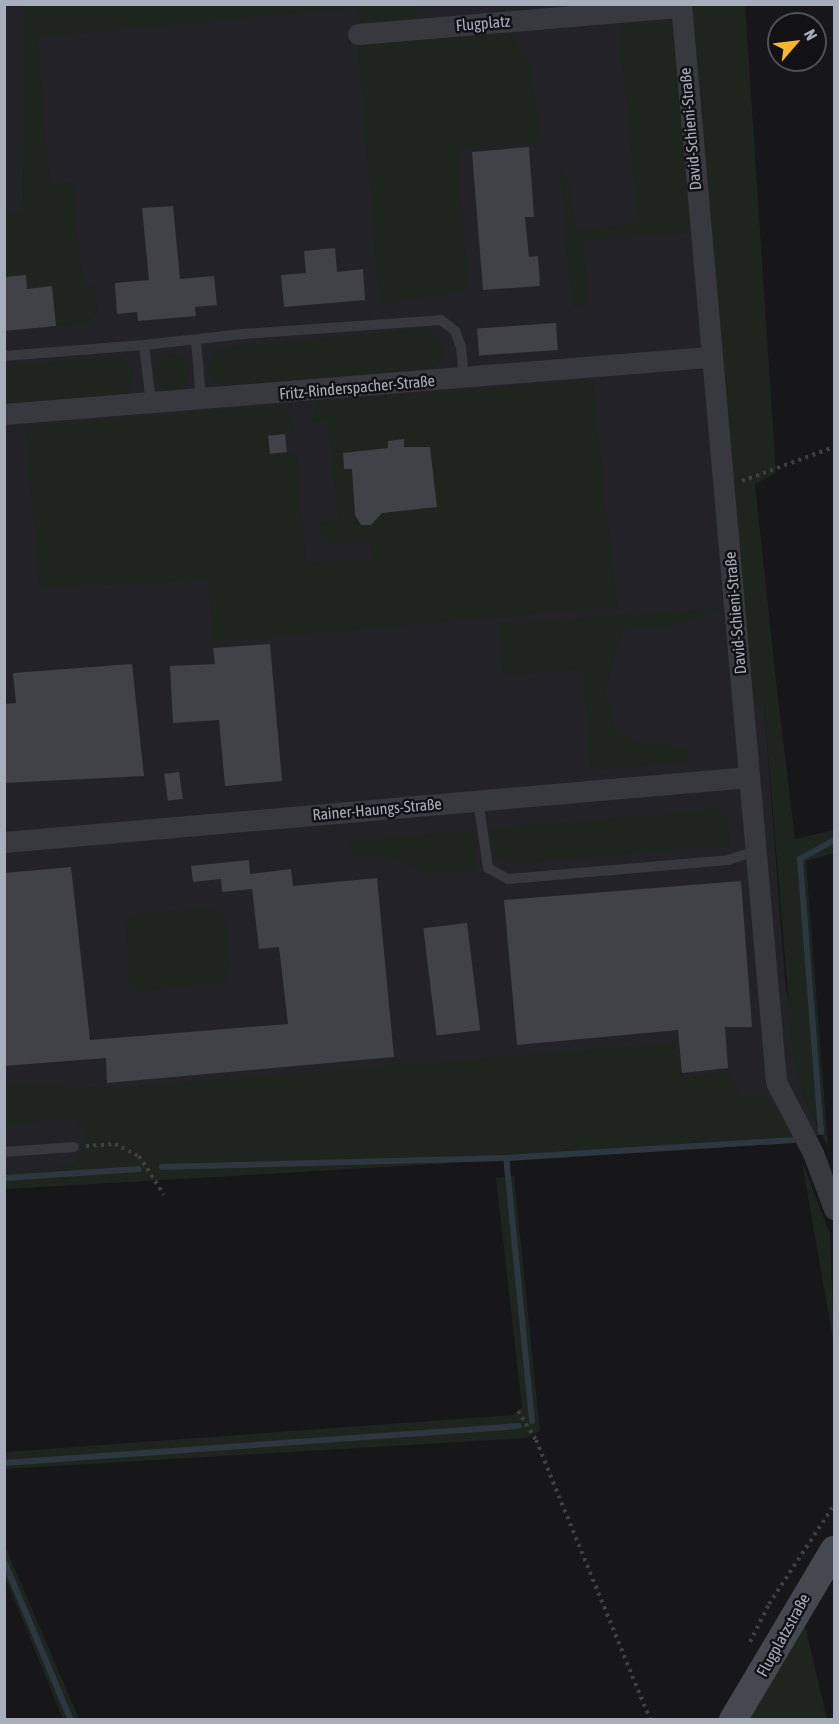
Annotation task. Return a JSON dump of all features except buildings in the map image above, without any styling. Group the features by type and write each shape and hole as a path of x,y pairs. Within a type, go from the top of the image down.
{"street":[{"name":"Flugplatz","path":"358,34 681,6"},
{"name":"David-Schieni-Straße","path":"681,6 708,357 723,488 776,1082 813,1153 834,1209"},
{"name":"Fritz-Rinderspacher-Straße","path":"4,414 708,357"},
{"name":"Rainer-Haungs-Straße","path":"4,843 749,777"},
{"name":"Flugplatzstraße","path":"733,1719 834,1550"}],"lane":[{"path":"4,356 441,320 455,331 461,347 464,377"},
{"path":"196,340 201,398"},
{"path":"144,345 151,403"},
{"path":"478,800 488,868 508,879 728,860 756,851"},
{"path":"4,1152 74,1147"}],"path":[{"path":"723,488 834,447"},
{"path":"74,1147 114,1144 139,1156 164,1195"},
{"path":"518,1411 536,1440 650,1719"}],"shaded area":[{"path":"413,4 424,21 357,25 355,8 37,37 50,185 73,183 83,286 95,285 97,311 86,325 56,326 52,286 33,288 33,298 5,277 4,213 23,211 25,5"},
{"path":"5,5 691,5 752,707 764,704 785,980 802,1093 821,1134 795,1143 5,1189"},
{"path":"691,5 745,5 776,473 755,484 777,690 795,839 834,830 834,853 806,861 828,1147 802,1093 793,1055 764,705 751,707"},
{"path":"659,19 675,29 694,232 583,241 588,305 572,307 560,167 569,183 576,230 639,223 618,22"},
{"path":"507,31 528,57 542,141 458,149 467,281 463,291 380,305 358,43"},
{"path":"428,328 443,345 443,357 433,369 222,386 208,374 211,356 222,348"},
{"path":"172,355 185,360 190,373 185,386 172,391 159,386 154,373 159,360"},
{"path":"122,357 134,372 128,394 5,404 5,366"},
{"path":"592,380 617,606 213,643 208,580 40,588 25,426 281,405 292,416 294,433 268,436 271,454 296,452 306,563 371,559 370,541 331,544 321,536 319,523 339,521 328,421 311,422 316,406 325,401"},
{"path":"721,608 673,626 624,629 605,688 615,729 638,742 687,749 688,762 591,770 583,669 504,675 499,624"},
{"path":"720,809 727,815 730,845 514,864 496,857 487,830"},
{"path":"473,830 477,870 426,874 391,857 358,857 344,842"},
{"path":"209,908 218,910 225,919 230,969 224,983 143,991 130,985 126,920 139,914"},
{"path":"676,1043 684,1078 728,1072 740,1093 772,1099 795,1143 5,1189 4,1174 76,1164 86,1137 74,1117 5,1126 5,1084 116,1088"},
{"path":"802,1162 830,1234 834,1345"},
{"path":"514,1176 540,1431 526,1438 5,1469 5,1452 513,1415 522,1407 496,1178"},
{"path":"4,1546 79,1719 63,1719 5,1577"},
{"path":"803,1617 827,1719 749,1719"}],"waterway":[{"path":"821,1132 800,859 834,840"},
{"path":"532,1421 506,1158 792,1140"},
{"path":"162,1167 506,1158"},
{"path":"4,1178 139,1169"},
{"path":"4,1463 519,1426"},
{"path":"4,1561 71,1720"}]}
